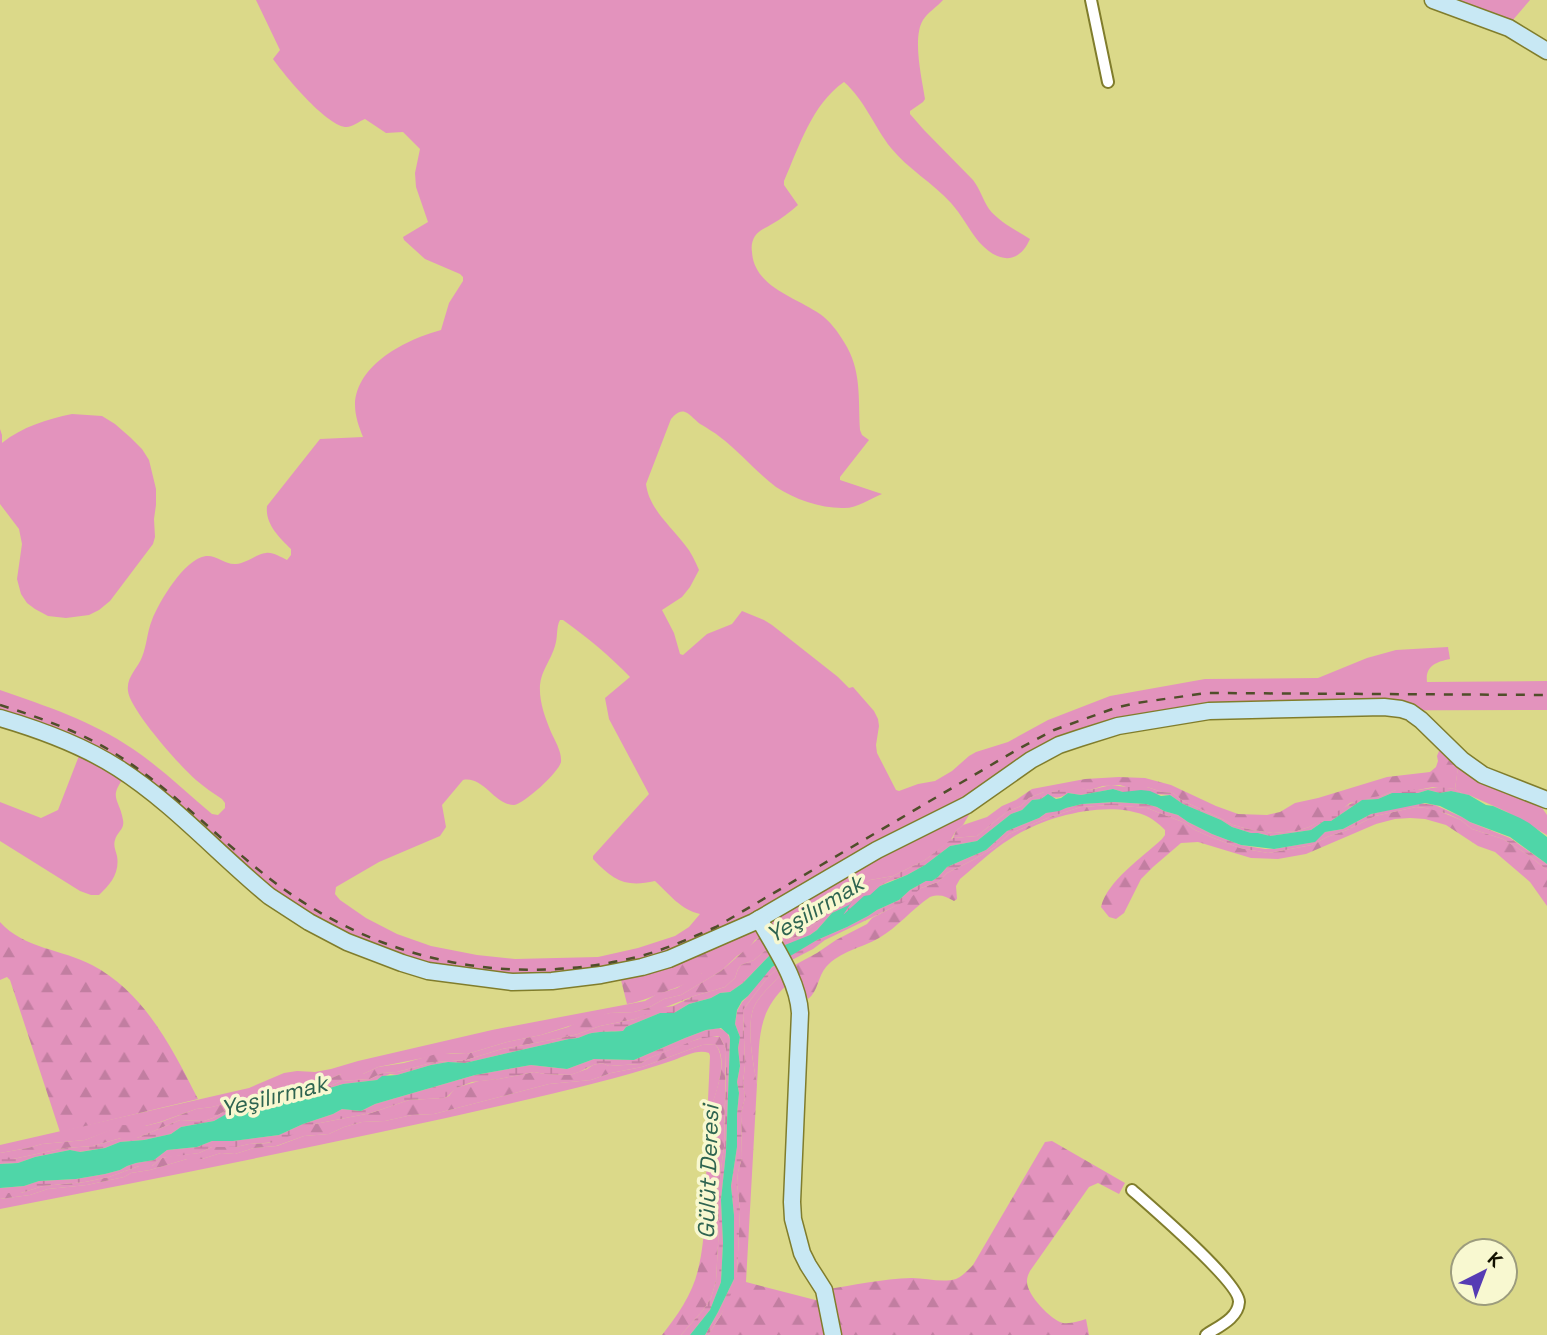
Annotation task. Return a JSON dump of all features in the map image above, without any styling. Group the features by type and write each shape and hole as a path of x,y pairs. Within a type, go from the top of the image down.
{"street":[{"path":"1091,0 1108,82"},
{"path":"1433,0 1509,27 1547,51"},
{"path":"0,718 61,738 119,769 164,803 269,896 347,942 428,971 512,982 552,981 642,967 762,924 877,849 959,809 1014,771 1059,746 1118,726 1170,716 1209,710 1401,709 1421,720 1462,760 1483,775 1547,800"},
{"path":"762,924 799,1000 793,1219 802,1253 824,1290 833,1335"},
{"path":"1132,1190 1192,1245 1236,1291 1239,1303 1234,1315 1206,1335"}],"green space":[{"path":"256,0 943,0 925,17 920,28 919,59 925,99 910,111 910,114 973,180 993,214 1030,239 1025,248 1020,254 1007,258 986,249 951,203 891,148 858,97 844,82 823,102 815,114 784,181 798,205 758,232 752,246 755,264 768,283 824,317 850,353 858,384 860,430 869,440 840,480 882,494 847,508 816,505 799,499 776,487 716,434 683,412 677,413 671,419 646,484 651,501 687,548 699,570 682,597 662,610 674,633 680,654 683,655 707,634 732,624 742,611 772,625 849,688 853,687 874,711 879,726 877,753 896,790 935,781 976,752 1008,742 1048,720 1110,696 1205,679 1318,678 1367,658 1396,650 1448,647 1450,659 1430,668 1427,682 1547,681 1547,710 1209,711 1059,745 984,800 970,813 950,841 925,860 893,876 870,880 852,891 815,903 784,927 755,940 721,971 681,995 664,999 648,1008 634,1012 610,1013 541,1035 467,1054 450,1053 378,1067 363,1074 341,1074 325,1081 196,1109 145,1126 122,1126 85,1140 42,1144 0,1153 0,1145 249,1088 284,1073 331,1069 492,1030 645,1001 677,988 702,973 552,981 428,971 328,932 127,774 116,793 123,823 114,842 118,862 116,873 99,895 80,891 0,841 0,802 41,818 58,810 82,748 0,718 0,690 101,730 143,756 212,814 218,815 225,808 222,799 196,780 168,751 131,700 128,691 130,677 142,657 155,612 173,582 198,559 210,556 236,564 269,553 287,560 291,549 268,519 267,506 320,439 363,437 355,405 364,377 399,347 441,330 449,303 463,281 460,274 425,259 403,237 428,222 416,187 415,173 420,149 403,132 386,133 365,119 345,127 327,118 317,109 273,59 280,50","holes":["560,620 598,647 630,677 605,698 609,719 649,794 593,859 613,877 627,883 655,881 681,905 700,914 689,927 675,936 638,948 598,957 515,959 431,946 397,934 366,918 340,900 335,894 336,887 379,862 440,836 446,827 442,805 463,780 477,782 501,801 514,805 533,794 559,767 560,754 543,709 540,685 555,646"]},
{"path":"1434,0 1530,0 1512,21"},
{"path":"72,414 102,416 115,424 142,449 149,460 156,489 156,505 153,544 110,601 89,615 66,618 48,616 27,603 21,594 17,579 22,544 19,529 0,504 0,429 2,443 35,424"},
{"path":"1446,745 1462,760 1455,789 1433,787 1396,790 1350,803 1340,811 1297,831 1273,833 1252,830 1233,825 1183,801 1173,793 1120,785 1090,790 1074,787 1044,792 1008,811 977,836 953,838 963,825 987,817 1032,789 1085,779 1145,778 1171,785 1238,814 1267,815 1280,812 1295,803 1387,777 1430,772 1436,767 1439,751"},
{"path":"1462,760 1540,805 1547,815 1547,835 1507,812 1455,789 1458,767"},
{"path":"1111,785 1147,787 1173,793 1183,801 1233,825 1273,833 1309,827 1359,799 1381,796 1396,790 1439,787 1455,789 1463,794 1428,790 1418,793 1392,793 1378,799 1362,800 1331,821 1324,821 1311,830 1270,836 1232,827 1170,795 1113,789 1081,795 1068,793 1059,797 1045,796 1032,800 977,841 950,846 925,865 880,886 839,919 848,906 832,913 810,935 780,948 778,943 802,935 837,905 925,860 953,838 977,836 1029,798 1074,786 1090,790"},
{"path":"1114,802 1157,807 1212,834 1241,845 1265,849 1314,842 1325,832 1343,829 1371,814 1419,803 1435,805 1510,838 1547,864 1547,870 1503,839 1472,829 1448,814 1426,808 1416,807 1375,816 1312,845 1268,853 1240,848 1147,808 1111,805 1081,807 1009,834 995,847 947,873 938,882 921,888 908,900 825,940 788,962 786,958 899,900 910,890 938,877 947,867 986,850 1007,831 1046,813 1082,804"},
{"path":"1111,805 1147,808 1240,848 1268,853 1312,845 1375,816 1416,807 1434,809 1461,820 1472,829 1503,839 1547,870 1547,906 1530,882 1495,852 1478,846 1446,825 1410,818 1376,824 1306,854 1278,859 1251,858 1198,842 1181,843 1141,879 1124,913 1116,919 1109,917 1101,907 1105,897 1118,879 1162,839 1165,830 1144,815 1111,809 1093,810 1039,824 1003,843 960,879 956,886 957,899 954,901 942,896 930,897 886,934 838,957 823,971 808,999 791,967 867,924 872,918 899,904 921,888 938,882 947,873 995,847 1009,834 1081,807"},
{"path":"893,876 871,890 837,905 802,935 778,943 771,931 784,927 820,900 852,891 870,880"},
{"path":"0,922 20,938 92,965 127,991 155,1023 198,1099 60,1132 10,980 7,977 0,980"},
{"path":"761,936 768,948 754,960 741,965 735,978 725,987 635,1019 561,1038 502,1049 466,1060 435,1062 382,1073 370,1079 341,1081 273,1101 249,1102 204,1121 180,1120 137,1138 121,1138 93,1146 0,1159 0,1153 42,1144 85,1140 122,1125 145,1126 196,1109 325,1081 341,1074 363,1074 378,1067 440,1053 467,1054 568,1027 583,1019 648,1008 664,999 681,995 721,971"},
{"path":"706,944 710,960 696,978 673,989 627,1004 619,972"},
{"path":"768,948 771,954 743,983 730,992 689,1004 674,1013 660,1013 626,1027 623,1031 592,1033 465,1063 431,1065 397,1075 390,1074 377,1080 343,1084 272,1105 235,1110 214,1121 181,1127 171,1134 120,1142 105,1148 79,1152 70,1150 18,1163 0,1164 0,1159 93,1146 121,1138 137,1138 180,1120 204,1121 249,1102 273,1101 341,1081 370,1079 382,1073 435,1062 466,1060 502,1049 561,1038 635,1019 659,1008 673,1006 694,996 725,987 735,978 741,965 754,960"},
{"path":"777,964 779,967 767,978 743,1010 745,1098 741,1113 742,1158 737,1183 740,1210 737,1275 721,1315 708,1335 705,1335 734,1279 731,1186 737,1147 737,1082 740,1066 740,1037 735,1024 737,1011 768,970"},
{"path":"779,967 782,973 757,1002 751,1024 757,1084 746,1282 827,1303 824,1290 901,1279 956,1279 973,1265 1045,1142 1052,1141 1125,1183 1119,1194 1098,1183 1089,1187 1027,1277 1031,1293 1046,1312 1063,1323 1086,1319 1089,1335 708,1335 721,1315 737,1275 740,1210 737,1183 742,1158 741,1113 745,1098 743,1010 767,978"},
{"path":"782,973 788,984 777,995 764,1018 759,1042 757,1084 751,1045 752,1015 760,998"},
{"path":"719,1028 727,1032 730,1039 726,1152 721,1200 721,1282 710,1310 690,1335 681,1335 704,1309 711,1298 716,1281 718,1191 724,1147 726,1070 726,1049 717,1036 698,1039 640,1064 609,1066 602,1063 570,1075 534,1072 472,1082 456,1088 444,1098 409,1100 371,1113 315,1124 277,1142 212,1147 199,1153 162,1158 152,1166 139,1166 109,1177 43,1186 21,1193 0,1193 0,1188 105,1174 154,1160 167,1150 197,1147 212,1141 279,1135 342,1109 361,1111 375,1104 475,1075 531,1065 567,1069 594,1059 634,1060 706,1030"},
{"path":"709,1036 720,1037 726,1049 724,1147 718,1191 716,1281 711,1298 704,1309 681,1335 662,1335 688,1297 701,1256 707,1125 722,1061 715,1044 702,1045 642,1067 591,1080 549,1084 434,1114 362,1122 329,1134 304,1136 276,1146 254,1148 235,1154 221,1153 202,1159 187,1159 87,1185 48,1189 30,1195 0,1199 0,1193 21,1193 43,1186 109,1177 139,1166 152,1166 162,1158 199,1153 212,1147 269,1143 315,1124 371,1113 409,1100 444,1098 455,1088 479,1081 534,1072 570,1075 602,1063 609,1066 640,1064 649,1058"},
{"path":"715,1044 721,1061 721,1071 707,1122 710,1056 709,1053 700,1052 613,1078 482,1110 0,1209 0,1199 30,1195 48,1189 87,1185 187,1159 202,1159 221,1153 235,1154 254,1148 277,1146 304,1136 329,1134 362,1122 434,1114 549,1084 591,1080 642,1067 702,1045"}],"shaded area":[{"path":"1113,789 1170,795 1232,827 1270,836 1311,830 1324,821 1331,821 1362,800 1378,799 1392,793 1451,791 1469,795 1529,823 1547,837 1547,864 1510,837 1470,822 1440,806 1425,803 1371,814 1343,829 1325,832 1315,842 1274,849 1241,845 1212,834 1178,815 1146,804 1082,804 1046,813 1007,831 986,850 947,867 938,877 910,890 899,900 817,940 772,967 742,1001 737,1010 735,1024 740,1037 740,1066 737,1082 737,1147 731,1186 734,1279 705,1335 690,1335 710,1310 721,1282 721,1200 726,1152 730,1039 721,1028 706,1030 634,1060 594,1059 567,1069 531,1065 475,1075 375,1104 361,1111 342,1109 279,1135 212,1141 197,1147 167,1150 154,1160 105,1174 0,1188 0,1164 18,1163 70,1150 80,1152 105,1148 120,1142 171,1134 181,1127 214,1121 247,1105 272,1105 343,1084 377,1080 382,1076 397,1075 431,1065 465,1063 592,1033 623,1031 626,1027 660,1013 674,1013 689,1004 730,992 743,983 771,954 810,935 832,913 852,902 843,915 864,896 925,865 950,846 977,841 1032,800 1041,799 1048,794 1056,799 1068,793 1081,795"}],"railway":[{"path":"0,705 65,728 111,751 167,791 285,890 325,915 367,936 410,952 454,962 545,970 591,966 637,957 716,927 1020,748 1054,730 1115,708 1207,693 1547,695"}],"water label":[{"name":"Yeşilırmak","path":"815,909"},
{"name":"Yeşilırmak","path":"274,1096"},
{"name":"Gülüt Deresi","path":"708,1172"}]}
